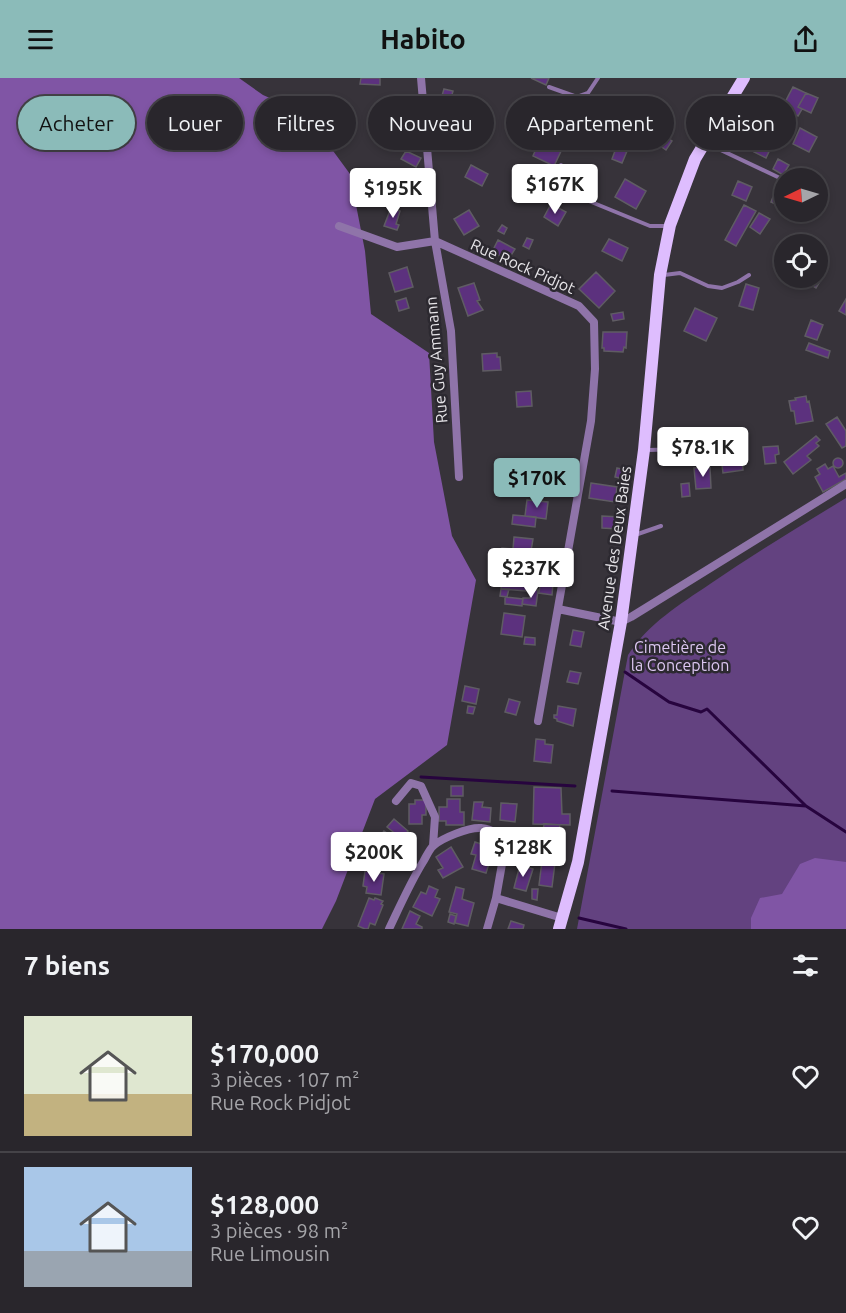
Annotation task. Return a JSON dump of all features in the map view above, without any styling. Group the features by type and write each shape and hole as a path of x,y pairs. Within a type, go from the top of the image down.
{"main road":[{"name":"Avenue des Deux Baies","path":"733,96 744,78"},
{"name":"Avenue des Deux Baies","path":"560,924 578,861 621,622 644,450 660,275 670,225 681,193 701,150"}],"street":[{"path":"339,226 397,247 435,241 421,78"},
{"name":"Rue Guy Ammann","path":"435,241 451,331 459,477"},
{"name":"Rue Rock Pidjot","path":"435,241 579,306 594,322 595,369 591,421 538,722"},
{"path":"558,609 621,622 846,484"},
{"path":"389,929 413,878 433,846 436,829 435,817 421,786 411,783 407,785 396,801"},
{"path":"433,846 462,831 474,828 486,829 502,839 505,847 496,898 487,929"},
{"path":"496,898 560,924"}],"lane":[{"path":"549,87 577,97 588,93 598,78"},
{"path":"722,150 774,175"},
{"path":"561,165 562,190 650,226 670,225"},
{"path":"660,275 680,273 708,286 722,288 750,275"},
{"path":"644,450 686,449 731,436"},
{"path":"634,535 661,526"}],"green space":[{"name":"Cimetière de la Conception","path":"846,498 846,929 577,929 628,655 645,633 676,607"}],"shaded area":[{"path":"0,78 239,78 265,96 255,96 255,150 332,150 350,174 365,251 371,314 429,353 434,442 452,536 476,580 447,745 375,799 336,901 322,929 0,929"},
{"path":"815,858 846,862 846,929 751,929 751,918 760,898 782,894 800,864"}],"building":[{"path":"361,78 380,78 380,85 360,84"},
{"path":"531,78 549,78 546,85"},
{"path":"793,87 806,93 798,107 802,109 798,116 796,115 796,96 788,96"},
{"path":"444,89 453,91 452,96 442,96"},
{"path":"806,93 818,98 811,113 798,107"},
{"path":"800,128 817,137 809,152 796,146 796,137"},
{"path":"536,150 562,150 554,166 533,156"},
{"path":"615,150 627,150 622,163 612,159"},
{"path":"755,150 770,150 766,158 754,152"},
{"path":"406,151 421,158 416,167 401,159"},
{"path":"778,159 789,165 787,168 773,169"},
{"path":"471,165 488,174 482,186 465,177"},
{"path":"625,179 646,191 636,209 615,197"},
{"path":"738,181 752,187 746,201 732,195"},
{"path":"366,183 381,191 374,205 359,198"},
{"path":"551,204 566,212 558,226 544,217"},
{"path":"744,205 756,211 736,246 725,240"},
{"path":"391,208 400,211 396,224 399,225 397,230 384,226"},
{"path":"469,210 479,226 464,235 454,219"},
{"path":"759,213 770,219 760,234 750,227"},
{"path":"502,225 507,228 504,234 498,231"},
{"path":"527,238 533,240 529,249 523,246"},
{"path":"609,239 628,248 622,261 602,251"},
{"path":"498,240 515,249 508,260 492,252"},
{"path":"407,267 413,287 395,292 389,273"},
{"path":"596,272 615,291 599,308 579,289"},
{"path":"474,283 480,300 477,301 483,310 468,316 458,288"},
{"path":"746,284 759,288 753,310 739,306"},
{"path":"406,298 409,308 399,311 396,301"},
{"path":"846,299 846,315 839,311"},
{"path":"695,308 717,318 706,341 684,331"},
{"path":"623,312 624,319 613,321 611,314"},
{"path":"811,320 823,325 817,340 805,336"},
{"path":"603,332 627,332 626,348 624,347 623,352 604,351 602,348"},
{"path":"809,343 830,351 828,358 806,350"},
{"path":"497,353 497,357 500,357 501,370 483,371 482,354"},
{"path":"531,391 532,406 517,407 516,392"},
{"path":"806,396 813,421 796,424 794,411 791,411 789,401"},
{"path":"837,417 846,431 846,446 842,448 826,424"},
{"path":"816,436 820,440 816,443 819,446 807,456 811,460 793,474 784,462"},
{"path":"778,446 779,454 775,455 776,463 765,464 763,447"},
{"path":"742,455 743,470 723,473 721,457"},
{"path":"838,458 843,463 838,468 833,463"},
{"path":"534,460 534,463 538,463 539,482 531,482 531,486 525,487 525,484 520,484 519,461"},
{"path":"825,464 828,469 833,466 839,477 846,473 846,479 823,492 815,477 820,474 817,469"},
{"path":"710,467 711,488 696,489 694,468"},
{"path":"617,468 631,471 628,480 615,477"},
{"path":"591,483 617,487 615,502 589,498"},
{"path":"689,483 690,496 682,497 681,484"},
{"path":"527,500 548,502 546,519 525,516"},
{"path":"513,515 536,517 535,527 512,524"},
{"path":"602,516 620,517 619,529 602,528"},
{"path":"514,537 533,539 531,551 513,549"},
{"path":"502,548 531,551 529,570 508,568 508,564 501,564"},
{"path":"503,567 529,570 526,591 501,589"},
{"path":"542,571 554,573 552,595 539,593"},
{"path":"501,589 509,589 507,597 500,596"},
{"path":"531,590 538,590 536,606 522,604 523,598 530,598"},
{"path":"505,597 523,599 522,606 505,604"},
{"path":"504,613 525,616 522,637 501,634"},
{"path":"573,630 584,632 581,647 570,645"},
{"path":"525,637 535,638 535,645 524,644"},
{"path":"570,671 581,673 578,684 567,682"},
{"path":"465,686 479,689 476,704 462,701"},
{"path":"509,699 520,702 516,715 505,712"},
{"path":"468,706 475,707 473,714 467,713"},
{"path":"558,706 576,709 573,726 554,718 554,715 557,715"},
{"path":"536,739 545,740 545,744 553,745 551,763 534,761"},
{"path":"451,786 463,786 463,796 451,796"},
{"path":"534,787 561,788 562,814 570,814 570,825 533,824"},
{"path":"447,799 460,799 460,812 464,812 464,825 446,825 446,821 439,821 439,807 447,807"},
{"path":"415,800 426,800 426,815 422,815 422,824 409,824 409,804 415,804"},
{"path":"474,802 483,802 482,807 491,808 490,822 472,820"},
{"path":"501,803 517,804 515,822 500,820"},
{"path":"394,819 408,831 402,839 387,827"},
{"path":"544,824 560,825 554,860 539,858"},
{"path":"384,831 399,841 390,853 375,843"},
{"path":"475,842 494,848 486,873 472,869 476,855 471,854"},
{"path":"451,847 463,867 443,878 438,870 443,868 436,857"},
{"path":"542,861 555,863 552,887 539,885"},
{"path":"520,865 533,869 526,891 514,888"},
{"path":"365,871 384,874 381,895 366,893 367,887 363,886"},
{"path":"429,886 438,890 435,897 440,899 432,916 413,907 421,892 426,894"},
{"path":"456,887 464,889 462,899 474,903 468,926 455,923 457,914 449,912"},
{"path":"532,889 538,889 537,900 532,899"},
{"path":"369,898 383,901 381,904 383,905 375,925 370,923 368,929 365,929 358,926"},
{"path":"410,911 420,916 416,924 422,929 402,929"},
{"path":"450,914 456,916 454,924 448,922"},
{"path":"511,921 524,925 523,929 508,929"}],"waterway":[{"path":"625,672 669,702 701,712 707,709 806,806"},
{"path":"421,777 575,786"},
{"path":"612,791 806,806 846,832"},
{"path":"579,918 626,929"}]}
